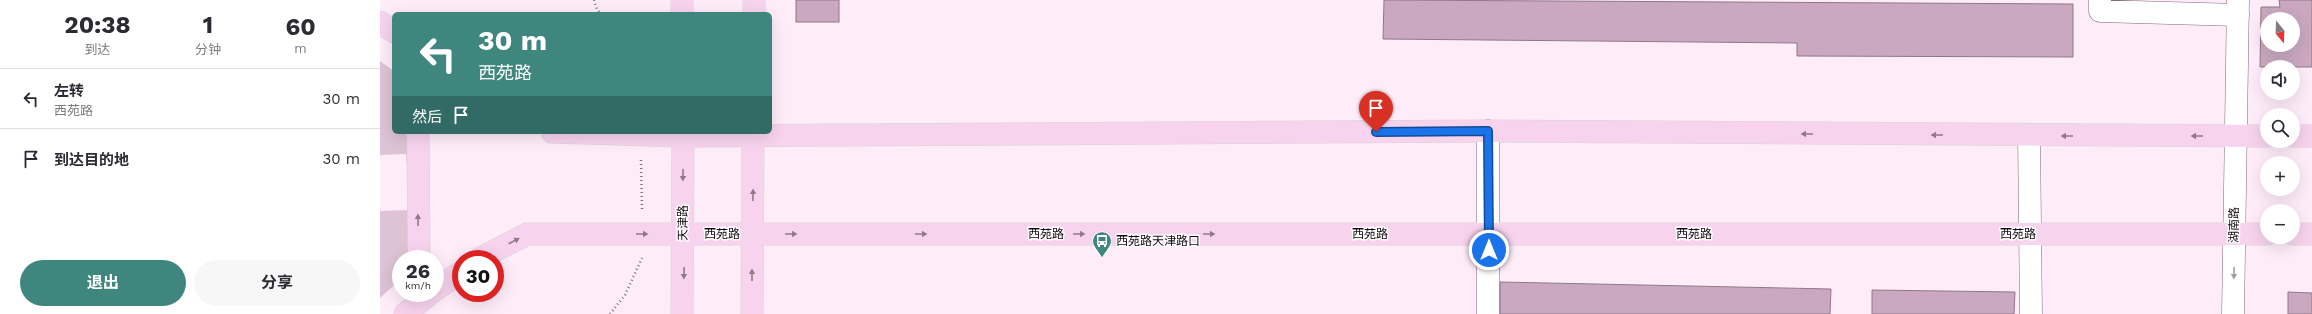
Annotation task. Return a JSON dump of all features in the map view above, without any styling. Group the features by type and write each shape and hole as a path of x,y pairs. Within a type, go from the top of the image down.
{"main road":[{"path":"682,0 682,12"},
{"path":"754,0 754,12"},
{"path":"380,22 392,31"},
{"path":"772,134 1488,131 2029,136 2260,136"},
{"path":"418,134 419,250"},
{"path":"683,134 754,134 752,314"},
{"name":"天津路","path":"682,314 684,264 682,234 683,134"},
{"path":"2300,136 2312,136"},
{"name":"西苑路","path":"496,250 527,234 2260,234"},
{"path":"2300,234 2312,234"}],"street":[{"path":"2100,0 2100,11 2238,8"},
{"name":"湖南路","path":"2233,314 2238,8"},
{"path":"1488,131 1488,314"},
{"path":"2029,136 2031,314"}],"path":[{"path":"594,0 599,12"}],"shaded area":[{"path":"380,61 392,70 392,134 409,134 413,250 392,250 392,287 380,298 380,211 410,210 406,154 380,155"}],"building":[{"path":"796,0 839,0 839,22 796,22"},
{"path":"1384,0 2073,4 2073,57 1797,56 1797,43 1383,39"},
{"path":"2279,0 2312,0 2312,67 2300,67 2300,60 2260,60 2260,52 2300,52 2300,12 2261,12 2261,7 2280,7"},
{"path":"1500,282 1831,289 1830,314 1500,314"},
{"path":"1872,290 2015,292 2014,314 1872,314"},
{"path":"2288,292 2312,293 2312,314 2288,314"}],"place":[{"name":"西苑路天津路口","path":"1102,258"}],"route":[{"path":"1376,132 1488,131 1489,250"}]}
